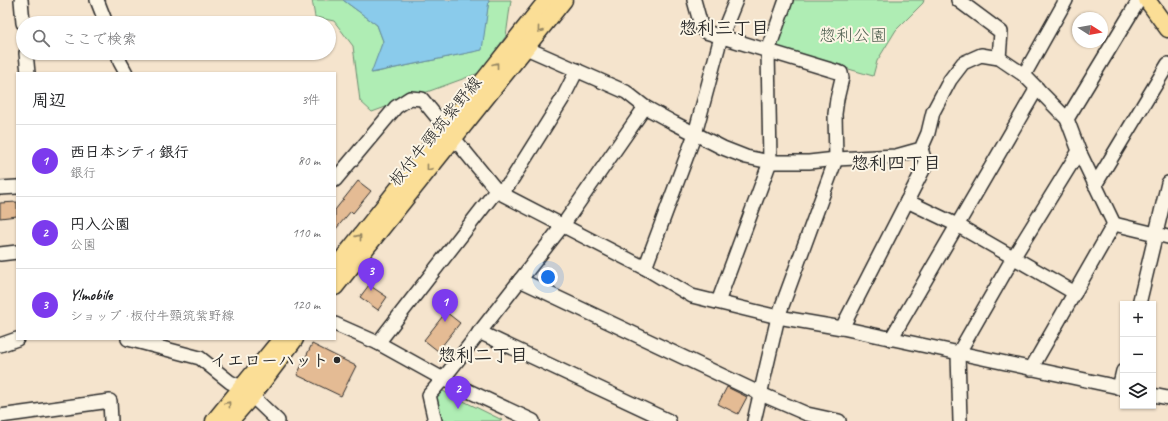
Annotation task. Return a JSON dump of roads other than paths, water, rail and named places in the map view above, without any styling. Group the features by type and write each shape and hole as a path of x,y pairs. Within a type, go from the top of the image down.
{"main road":[{"name":"板付牛頸筑紫野線","path":"336,286 547,0"},
{"name":"板付牛頸筑紫野線","path":"336,267 449,133 526,48 564,0"},
{"path":"1147,0 1168,28"},
{"path":"230,421 246,392 280,340"},
{"path":"214,421 246,392 294,340"}],"street":[{"path":"21,0 22,16"},
{"path":"97,0 103,16"},
{"path":"694,0 702,29 706,32 841,73 842,78 835,114 836,159 778,317 754,421"},
{"path":"645,268 695,134 721,37 736,0"},
{"path":"718,302 770,162 768,51 786,0"},
{"path":"958,0 1001,32 999,58"},
{"path":"1024,75 1066,0"},
{"path":"1067,119 1139,0"},
{"path":"526,48 626,92 645,107 723,148 746,157 770,162 809,162 896,156 921,149"},
{"path":"842,328 926,164 921,149 928,133 933,112 950,80 963,64 981,55 999,58 1024,75 1067,119 1078,151 1114,224"},
{"path":"27,60 28,72"},
{"path":"120,60 125,72"},
{"path":"1095,185 1168,64"},
{"path":"378,343 492,196 509,184 563,98 577,70"},
{"path":"891,339 1037,88"},
{"path":"336,179 396,108 410,98 422,99 498,192 645,268 692,296 778,317 842,328 1120,388"},
{"path":"435,421 429,395 563,225 645,107"},
{"path":"960,421 958,354 1013,258 1078,151"},
{"path":"1140,301 1168,183"},
{"path":"0,188 16,187"},
{"path":"907,201 957,225 1074,292"},
{"path":"1114,224 1168,237"},
{"path":"1032,369 1074,292 1114,224"},
{"path":"0,254 16,252"},
{"path":"520,280 761,394 807,414 839,421"},
{"path":"336,324 378,343 443,379 533,421"},
{"path":"479,332 669,421"},
{"path":"0,345 16,339"},
{"path":"132,340 200,358 230,382 246,392 278,421"},
{"path":"1156,396 1168,398"},
{"path":"0,416 110,401 111,421"}],"water":[{"path":"343,0 489,0 482,50 371,73 383,41 377,25"}],"place":[{"name":"Y!mobile","path":"371,291"},
{"name":"西日本シティ銀行","path":"445,322"},
{"name":"イエローハット","path":"337,360"},
{"name":"円入公園","path":"458,409"}],"district":[{"name":"惣利三丁目","path":"724,28"},
{"name":"惣利四丁目","path":"896,163"},
{"name":"惣利二丁目","path":"483,355"}],"park label":[{"name":"惣利公園","path":"853,35"}]}
